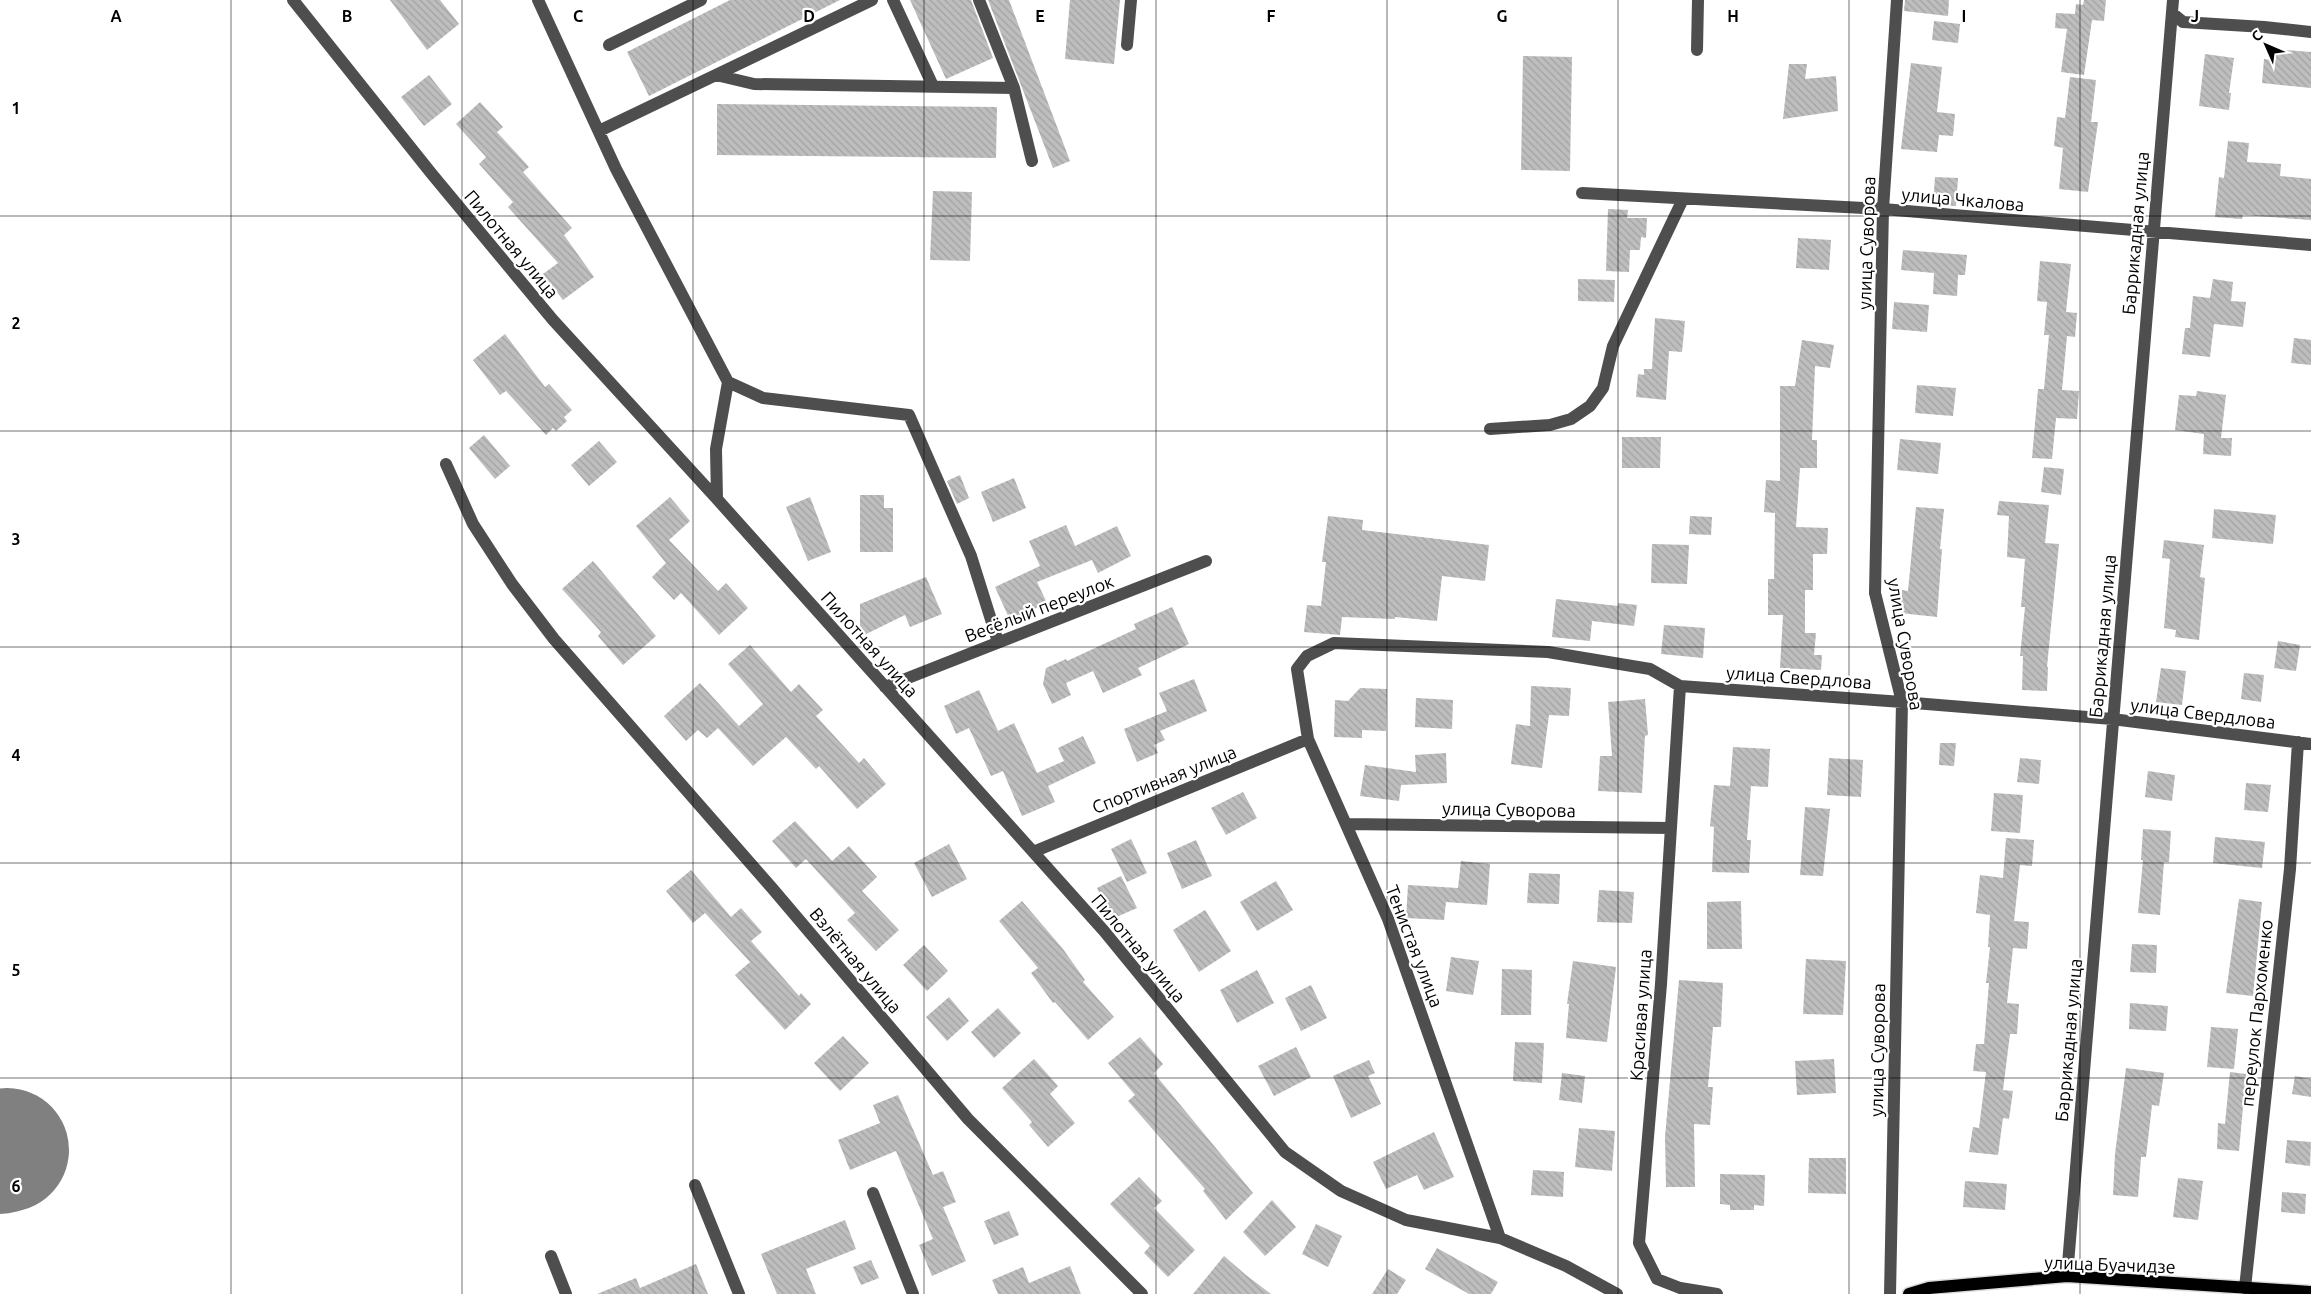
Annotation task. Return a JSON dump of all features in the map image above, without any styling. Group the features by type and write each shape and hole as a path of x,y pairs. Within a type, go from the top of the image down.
{"main road":[{"name":"улица Буачидзе","path":"1909,1294 1928,1288 2067,1276 2311,1292"}],"street":[{"name":"Пилотная улица","path":"293,0 431,173 553,320 717,499 1104,931 1285,1152 1341,1191 1406,1220 1500,1238 1566,1266 1617,1294"},
{"path":"538,0 616,169 728,382 763,398 909,415 971,556 998,642"},
{"path":"609,45 701,0"},
{"path":"599,131 872,0"},
{"path":"893,0 933,86"},
{"path":"979,0 1014,88 1032,161"},
{"path":"1127,45 1131,0"},
{"path":"1697,50 1698,0"},
{"name":"улица Суворова","path":"1890,1294 1902,702 1876,593 1883,209 1897,0"},
{"name":"Баррикадная улица","path":"2067,1276 2173,0"},
{"path":"2172,13 2183,22 2311,32"},
{"path":"716,75 754,84 1014,88"},
{"name":"улица Чкалова","path":"1582,193 1883,209 2311,245"},
{"path":"1490,429 1550,425 1571,419 1590,406 1603,388 1612,346 1683,198"},
{"path":"717,499 716,449 728,382"},
{"name":"Взлётная улица","path":"446,464 473,524 512,584 554,639 772,888 968,1119 1142,1294"},
{"name":"Весёлый переулок","path":"885,687 1206,561"},
{"name":"улица Свердлова","path":"1297,669 1307,656 1334,643 1548,652 1650,669 1680,686 2112,719 2305,743"},
{"name":"Тенистая улица","path":"1297,669 1308,739 1388,919 1500,1238"},
{"name":"Красивая улица","path":"1680,686 1661,984 1639,1243 1657,1279 1680,1288 1717,1294"},
{"name":"Спортивная улица","path":"1033,852 1308,739"},
{"name":"переулок Пархоменко","path":"2245,1288 2305,743"},
{"name":"улица Суворова","path":"1346,824 1670,828"},
{"path":"695,1186 739,1294"},
{"path":"873,1193 913,1294"},
{"path":"551,1256 566,1294"}],"building":[{"path":"390,0 440,0 459,24 427,50"},
{"path":"730,0 840,0 649,96 627,52"},
{"path":"910,0 971,0 993,58 946,79"},
{"path":"988,0 1009,0 1070,161 1053,168"},
{"path":"1070,0 1120,0 1114,64 1065,59"},
{"path":"1905,0 1949,0 1948,16 1904,11"},
{"path":"2084,0 2106,0 2104,21 2092,20 2084,75 2061,72 2067,29 2055,28 2056,13 2075,14 2076,4 2083,5"},
{"path":"1934,21 1960,24 1958,43 1932,40"},
{"path":"2273,49 2311,52 2311,88 2262,83 2264,59 2272,60"},
{"path":"2205,54 2234,58 2229,93 2231,93 2229,110 2199,106"},
{"path":"1523,56 1572,57 1570,171 1521,170"},
{"path":"1911,63 1942,67 1937,112 1955,114 1953,136 1939,135 1937,152 1901,149"},
{"path":"1789,64 1807,64 1805,79 1836,76 1838,111 1783,119"},
{"path":"429,75 452,104 424,126 401,97"},
{"path":"2070,77 2096,80 2091,122 2098,122 2088,192 2059,189 2063,148 2054,146 2057,117 2065,118"},
{"path":"480,102 503,127 497,132 529,167 523,172 572,228 564,235 594,277 563,300 543,274 558,263 508,207 513,202 479,164 486,157 456,124"},
{"path":"717,104 997,107 996,158 717,155"},
{"path":"2228,141 2249,143 2247,162 2281,164 2280,176 2311,179 2311,220 2243,215 2242,219 2215,217 2219,177 2224,178"},
{"path":"1935,177 1958,178 1956,206 1933,205"},
{"path":"933,191 972,192 970,261 930,260"},
{"path":"1608,209 1628,210 1627,218 1647,218 1646,238 1641,237 1640,250 1630,250 1629,272 1606,271"},
{"path":"1798,238 1831,240 1829,270 1796,268"},
{"path":"1903,250 1967,255 1965,275 1958,275 1957,296 1933,294 1934,273 1901,270"},
{"path":"2040,261 2071,264 2066,312 2077,313 2075,337 2067,336 2062,390 2079,391 2077,419 2056,418 2052,459 2032,458 2038,389 2044,389 2049,335 2044,335 2047,302 2037,301"},
{"path":"1578,279 1615,280 1614,302 1578,301"},
{"path":"2213,279 2233,282 2231,301 2246,302 2243,327 2214,324 2210,357 2182,354 2185,328 2190,328 2193,296 2210,298"},
{"path":"1894,302 1929,305 1927,332 1892,329"},
{"path":"1655,318 1685,321 1682,352 1669,351 1666,400 1636,397 1638,374 1644,375 1644,369 1652,369"},
{"path":"505,334 545,387 549,384 572,410 564,417 567,421 556,431 553,428 546,435 506,391 500,395 473,360"},
{"path":"2294,338 2311,340 2311,365 2291,363"},
{"path":"1802,340 1834,345 1830,368 1815,366 1812,440 1817,440 1817,468 1800,468 1796,527 1828,528 1827,554 1813,554 1813,590 1805,590 1805,633 1816,633 1814,655 1822,655 1821,670 1780,668 1783,615 1768,615 1768,579 1774,579 1775,513 1764,512 1766,480 1780,481 1780,386 1795,386"},
{"path":"1917,385 1956,388 1953,416 1915,413"},
{"path":"2197,391 2226,395 2221,438 2232,438 2231,456 2203,454 2204,434 2175,430 2179,395 2196,396"},
{"path":"484,435 510,466 495,479 469,448"},
{"path":"1622,437 1661,437 1660,468 1622,468"},
{"path":"1900,439 1941,443 1938,474 1897,470"},
{"path":"599,441 617,462 589,486 571,465"},
{"path":"2044,467 2064,469 2061,495 2041,492"},
{"path":"960,475 969,498 957,504 947,481"},
{"path":"1014,478 1026,508 993,522 981,492"},
{"path":"860,495 884,495 884,508 893,508 893,552 860,552"},
{"path":"670,497 690,521 669,540 718,591 726,583 748,608 719,635 681,593 674,600 652,577 666,563 636,526"},
{"path":"810,497 831,552 808,561 786,507"},
{"path":"1999,501 2049,505 2045,543 2059,544 2047,667 2047,691 2022,690 2023,656 2020,656 2025,607 2021,607 2025,559 2007,557 2009,516 1997,515"},
{"path":"1916,507 1944,509 1937,617 1900,613 1902,590 1908,591"},
{"path":"2214,509 2276,515 2273,544 2212,538"},
{"path":"1328,516 1363,520 1362,530 1489,545 1485,581 1442,576 1437,621 1395,617 1395,619 1342,617 1340,635 1304,632 1307,605 1321,606 1326,562 1322,562"},
{"path":"1690,516 1712,517 1711,535 1689,534"},
{"path":"1066,525 1075,546 1117,526 1131,556 1098,573 1092,560 1037,582 1047,603 1010,620 995,587 1040,566 1029,541"},
{"path":"2164,540 2204,545 2200,577 2205,578 2199,640 2175,637 2176,630 2164,628 2170,559 2162,558"},
{"path":"1652,544 1689,545 1687,584 1651,583"},
{"path":"593,561 656,636 623,665 598,636 601,632 562,589"},
{"path":"926,577 942,614 910,627 905,615 860,637 860,604"},
{"path":"1556,599 1618,606 1618,603 1637,605 1634,626 1592,621 1590,641 1552,637"},
{"path":"1172,607 1189,644 1138,668 1142,675 1103,693 1093,671 1066,683 1071,695 1052,704 1043,684 1046,668 1066,659 1067,661 1136,629 1134,624"},
{"path":"1664,625 1705,628 1703,658 1661,654"},
{"path":"2278,641 2300,645 2296,671 2274,668"},
{"path":"750,645 791,692 799,684 823,710 816,716 859,763 864,758 886,784 857,809 819,766 816,769 786,737 753,766 718,728 707,738 698,730 686,741 664,716 700,683 739,726 763,704 728,664"},
{"path":"2161,668 2186,671 2182,705 2156,702"},
{"path":"2244,673 2264,675 2261,702 2241,699"},
{"path":"1194,679 1207,711 1160,731 1165,740 1154,745 1158,753 1137,762 1124,729 1167,711 1159,693"},
{"path":"1531,686 1571,688 1569,716 1549,715 1542,768 1511,764 1516,724 1530,726"},
{"path":"1360,688 1387,689 1386,731 1362,730 1362,738 1334,737 1335,700 1348,701"},
{"path":"979,690 998,731 1014,723 1037,773 1064,761 1058,748 1083,736 1096,763 1048,786 1055,802 1022,816 1003,771 991,776 969,728 956,734 944,706"},
{"path":"1416,698 1453,700 1452,729 1415,727"},
{"path":"1645,699 1648,735 1645,736 1642,793 1598,791 1600,756 1612,756 1608,702"},
{"path":"1940,743 1956,743 1954,766 1939,765"},
{"path":"1733,747 1770,749 1768,787 1751,786 1747,840 1751,840 1749,873 1712,872 1714,827 1710,826 1714,785 1730,786"},
{"path":"1446,753 1447,783 1401,785 1399,801 1360,796 1365,765 1416,772 1415,755"},
{"path":"1829,758 1863,760 1861,797 1827,795"},
{"path":"2020,758 2041,760 2039,784 2017,782"},
{"path":"2148,771 2175,775 2172,801 2145,797"},
{"path":"2246,783 2271,785 2268,812 2244,810"},
{"path":"1243,792 1257,818 1226,835 1211,808"},
{"path":"1994,793 2023,795 2020,833 1991,831"},
{"path":"1805,807 1830,809 1823,876 1800,875"},
{"path":"795,821 832,861 849,846 877,877 862,891 899,930 876,951 847,920 855,913 806,859 796,868 772,841"},
{"path":"2143,829 2171,831 2169,862 2164,862 2160,915 2138,913 2143,860 2141,860"},
{"path":"2215,837 2265,842 2262,868 2213,863"},
{"path":"2006,838 2034,840 2032,866 2020,865 2014,921 2029,922 2027,949 2013,948 2007,1003 2019,1004 2017,1034 2010,1034 2003,1090 2013,1091 2009,1119 2003,1118 1998,1155 1969,1152 1973,1127 1979,1128 1986,1072 1973,1071 1976,1044 1984,1044 1989,983 1986,983 1990,947 1988,947 1990,915 1976,913 1980,875 2003,878"},
{"path":"1131,839 1147,873 1127,882 1111,849"},
{"path":"1196,840 1212,876 1182,889 1167,853"},
{"path":"949,844 967,879 932,897 914,863"},
{"path":"1461,861 1490,864 1487,905 1446,902 1444,920 1406,918 1408,885 1458,888"},
{"path":"691,870 731,917 741,908 762,932 751,941 799,996 801,993 811,1004 785,1030 735,975 750,962 705,913 693,923 666,891"},
{"path":"1529,873 1560,874 1559,904 1527,903"},
{"path":"1121,876 1137,908 1112,919 1097,888"},
{"path":"1276,881 1293,910 1257,931 1240,902"},
{"path":"1599,890 1634,892 1632,923 1597,922"},
{"path":"2239,899 2262,902 2253,996 2226,993"},
{"path":"1022,901 1063,949 1085,980 1083,982 1114,1017 1088,1040 1055,1002 1053,1003 1031,973 1038,968 999,921"},
{"path":"1741,901 1742,949 1707,949 1707,902"},
{"path":"1205,910 1231,951 1199,972 1173,930"},
{"path":"2132,944 2157,945 2156,973 2130,972"},
{"path":"924,945 948,971 927,991 903,965"},
{"path":"1451,957 1479,961 1473,995 1446,991"},
{"path":"1806,959 1846,961 1843,1015 1803,1014"},
{"path":"1573,961 1616,967 1607,1042 1566,1038 1569,1004 1567,1004"},
{"path":"1502,969 1532,970 1531,1015 1501,1015"},
{"path":"1257,970 1274,1003 1237,1023 1220,990"},
{"path":"1679,980 1723,983 1721,1027 1713,1027 1708,1087 1713,1087 1710,1125 1694,1124 1695,1187 1666,1187 1665,1137"},
{"path":"1311,985 1327,1018 1301,1031 1285,998"},
{"path":"949,997 969,1021 947,1041 926,1017"},
{"path":"2130,1003 2168,1006 2166,1031 2129,1029"},
{"path":"998,1008 1021,1033 994,1058 971,1032"},
{"path":"2211,1027 2238,1029 2234,1069 2207,1067"},
{"path":"843,1036 869,1063 840,1091 814,1063"},
{"path":"1140,1037 1163,1064 1154,1073 1253,1193 1226,1220 1203,1191 1205,1189 1128,1101 1135,1095 1108,1063"},
{"path":"1515,1042 1544,1043 1542,1083 1513,1081"},
{"path":"1296,1047 1311,1077 1274,1096 1258,1066"},
{"path":"1034,1059 1058,1086 1050,1094 1075,1123 1048,1147 1029,1125 1032,1122 1002,1088"},
{"path":"1834,1059 1836,1093 1797,1095 1795,1061"},
{"path":"1369,1060 1375,1073 1368,1076 1381,1104 1351,1118 1333,1076"},
{"path":"2126,1068 2164,1073 2159,1106 2152,1105 2146,1157 2141,1157 2138,1197 2113,1195 2115,1154"},
{"path":"2230,1072 2246,1074 2239,1151 2217,1149 2218,1123 2225,1124"},
{"path":"1562,1073 1585,1076 1582,1103 1559,1100"},
{"path":"2295,1076 2311,1079 2311,1097 2292,1094"},
{"path":"898,1095 933,1175 943,1171 956,1202 943,1207 966,1261 932,1276 919,1245 933,1239 896,1151 850,1170 838,1140 880,1123 873,1105"},
{"path":"1579,1128 1615,1131 1612,1171 1575,1167"},
{"path":"1434,1132 1454,1177 1424,1190 1417,1175 1386,1189 1373,1162"},
{"path":"2287,1140 2311,1142 2310,1166 2285,1163"},
{"path":"1809,1158 1846,1158 1846,1194 1808,1193"},
{"path":"1533,1170 1564,1172 1563,1197 1531,1195"},
{"path":"1720,1174 1765,1175 1764,1206 1754,1205 1754,1210 1730,1210 1730,1205 1720,1204"},
{"path":"1139,1177 1162,1201 1154,1208 1195,1250 1168,1277 1144,1253 1150,1246 1110,1204"},
{"path":"2178,1178 2203,1181 2198,1220 2173,1217"},
{"path":"1965,1181 2007,1184 2005,1210 1963,1207"},
{"path":"2282,1192 2306,1194 2305,1214 2281,1212"},
{"path":"1272,1200 1296,1227 1265,1256 1243,1232"},
{"path":"1009,1211 1019,1235 994,1245 984,1221"},
{"path":"845,1220 856,1249 806,1269 816,1294 777,1294 761,1254"},
{"path":"1316,1224 1342,1236 1328,1267 1302,1254"},
{"path":"1437,1248 1498,1282 1491,1294 1469,1294 1425,1269"},
{"path":"1224,1256 1246,1275 1271,1294 1193,1294"},
{"path":"871,1260 879,1278 861,1285 853,1267"},
{"path":"696,1264 708,1294 597,1294 636,1278 640,1288"},
{"path":"1070,1266 1081,1294 998,1294 992,1280 1023,1267 1029,1283"},
{"path":"1388,1269 1406,1280 1397,1294 1372,1294"}],"runway":[{"path":"0,1152 7,1150"}]}
